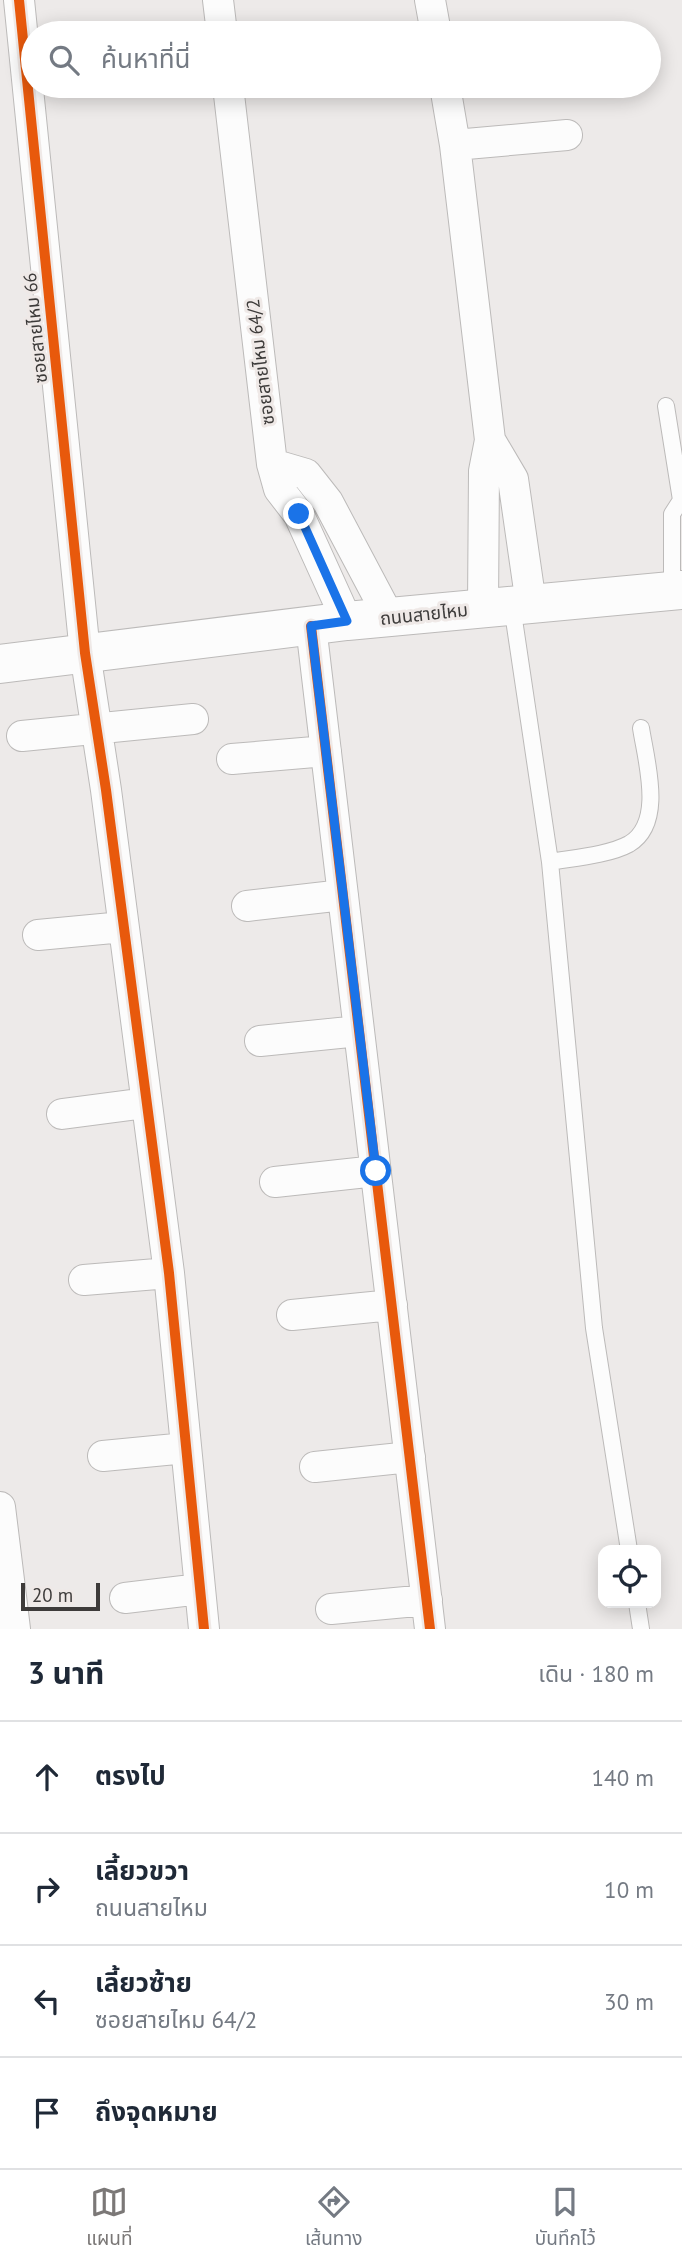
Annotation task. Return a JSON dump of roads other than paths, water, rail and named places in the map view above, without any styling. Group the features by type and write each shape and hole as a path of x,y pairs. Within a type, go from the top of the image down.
{"main road":[{"name":"ถนนสายไหม","path":"0,664 329,624 677,591"}],"street":[{"name":"ซอยสายไหม 66","path":"19,0 21,21"},
{"path":"218,0 221,21"},
{"path":"430,0 434,21"},
{"name":"ซอยสายไหม 66","path":"29,98 85,653 169,1273 204,1629"},
{"name":"ซอยสายไหม 64/2","path":"229,98 272,464 279,489 299,514 329,624 326,751 430,1629"},
{"path":"447,98 490,440 484,471 509,606"},
{"path":"454,145 567,135"},
{"path":"490,440 513,479 509,606"},
{"path":"272,464 306,474 328,502 390,619"},
{"path":"22,736 193,719"},
{"path":"232,759 326,751"},
{"path":"247,906 343,895"},
{"path":"38,935 123,927"},
{"path":"260,1041 359,1031"},
{"path":"62,1114 146,1103"},
{"path":"275,1182 376,1171"},
{"path":"84,1280 169,1273"},
{"path":"292,1315 391,1305"},
{"path":"103,1456 186,1448"},
{"path":"316,1467 410,1457"},
{"path":"0,1507 15,1629"},
{"path":"125,1598 200,1589"},
{"path":"331,1609 427,1600"}],"lane":[{"path":"666,406 681,500 672,513 677,591"},
{"path":"509,606 550,862 593,1321 628,1545"},
{"path":"550,862 629,844 642,832 649,819 651,800 641,728"},
{"path":"638,1608 641,1629"}]}
